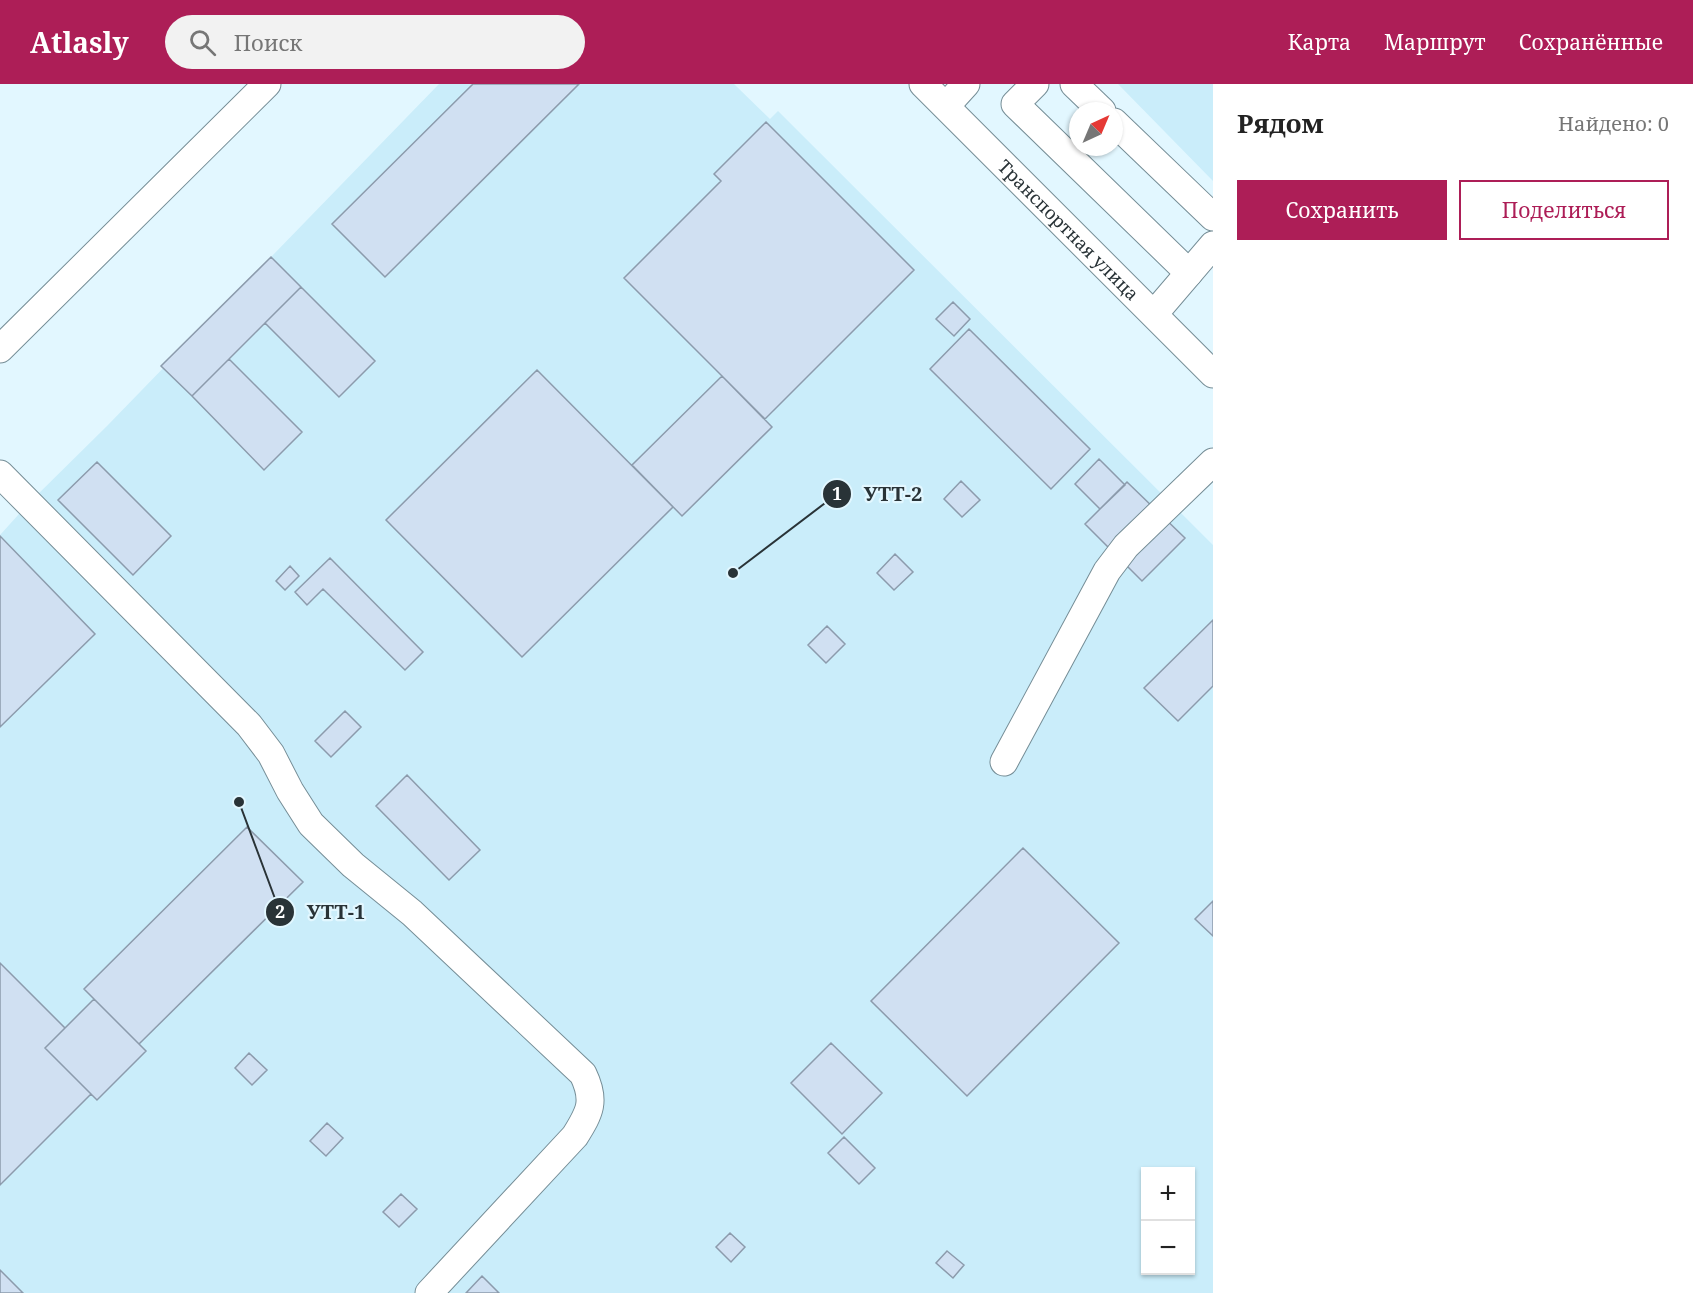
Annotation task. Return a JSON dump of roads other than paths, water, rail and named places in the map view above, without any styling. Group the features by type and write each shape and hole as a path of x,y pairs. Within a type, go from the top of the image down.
{"street":[{"path":"0,349 267,84"},
{"name":"Транспортная улица","path":"923,84 1213,374"},
{"path":"946,106 966,84"},
{"path":"1035,84 1015,104 1189,273"},
{"path":"1074,84 1093,102"},
{"path":"1123,131 1213,217"},
{"path":"1154,314 1213,245"},
{"path":"1004,762 1107,571 1126,546 1213,462"},
{"path":"0,474 249,725 271,754 290,791 311,824 353,866 412,913 583,1074 591,1090 590,1112 575,1136 429,1293"}],"place":[{"name":"УТТ-2","path":"733,573"},
{"name":"УТТ-1","path":"239,802"}]}
